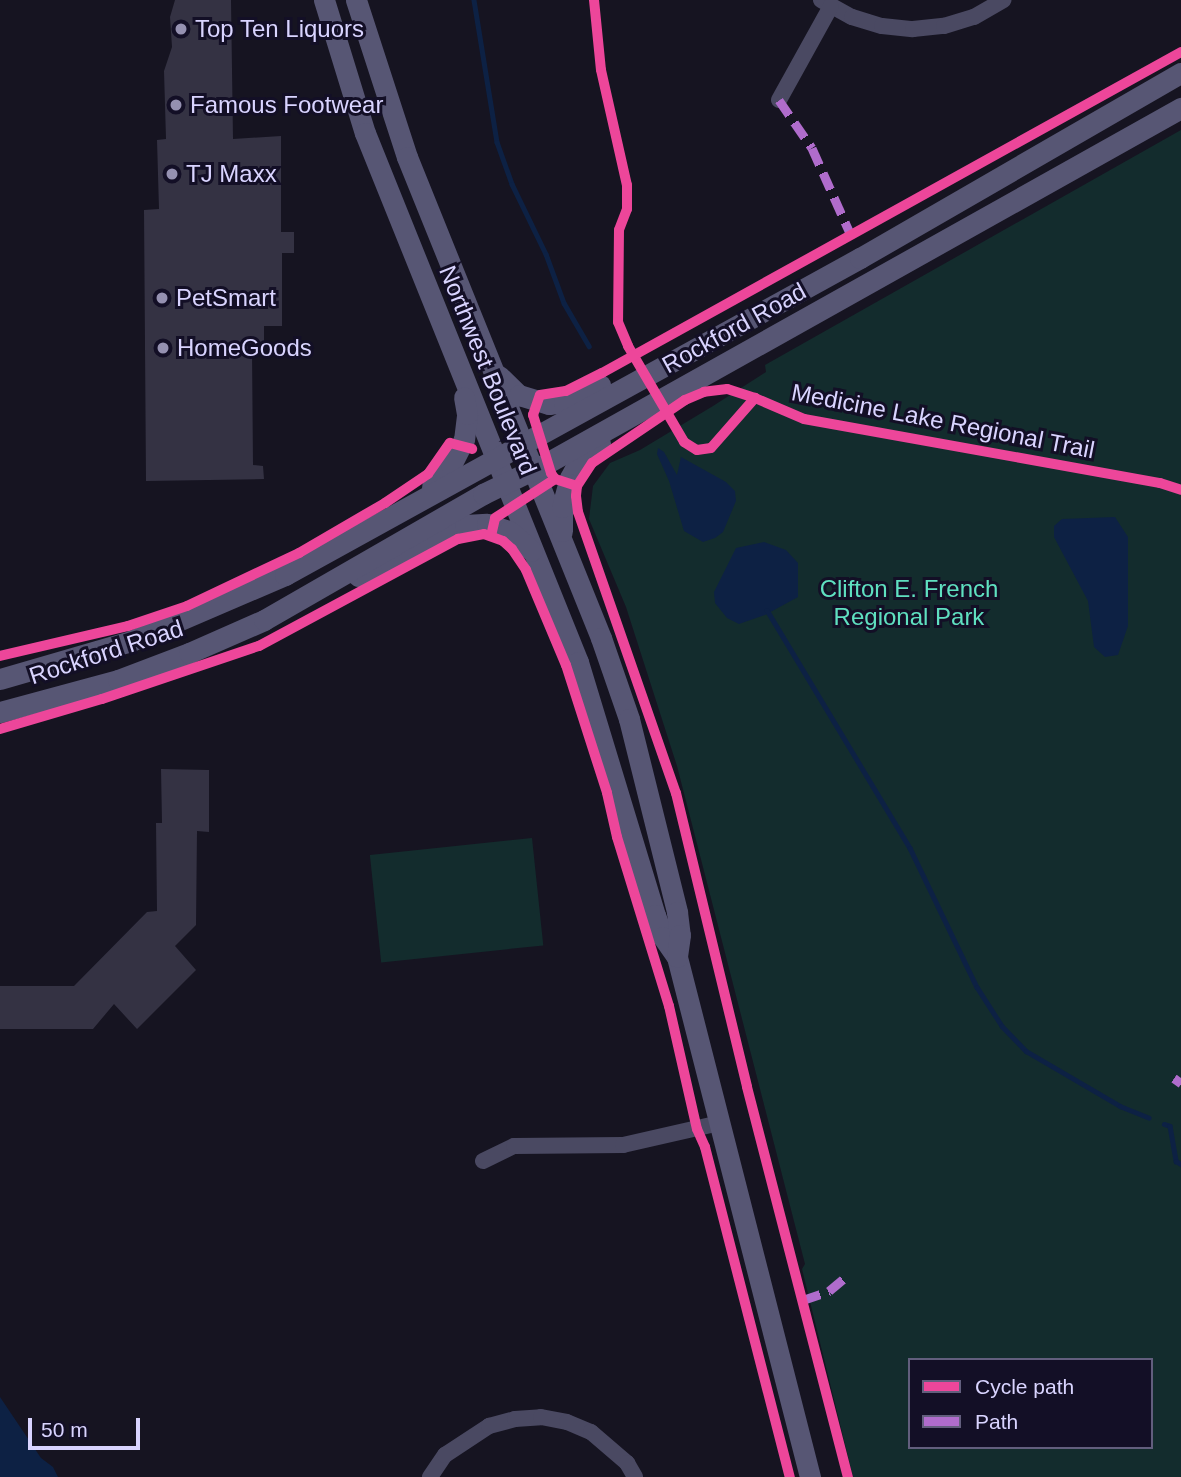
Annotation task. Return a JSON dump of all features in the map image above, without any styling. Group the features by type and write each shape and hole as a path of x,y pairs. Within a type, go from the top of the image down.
{"main road":[{"name":"Northwest Boulevard","path":"324,0 365,133 537,558 591,700 663,937 677,957 810,1477"},
{"name":"Northwest Boulevard","path":"356,0 407,156 601,638 640,759 677,912 680,935 677,957"},
{"name":"Rockford Road","path":"3,677 122,644 206,611 285,575 860,258 1181,73"},
{"name":"Rockford Road","path":"0,712 118,680 264,620 483,494 507,485 616,425 1181,107"},
{"path":"492,369 519,396 550,404 565,402 645,360 669,362"},
{"path":"409,506 442,478 464,440 467,414 461,370"},
{"path":"563,543 562,507 570,478 577,465 616,425"},
{"path":"342,576 366,576 465,525 487,524 509,531 521,538 537,558"}],"street":[{"path":"779,100 826,3 882,26 913,29 944,26 974,17 1003,0"},
{"path":"483,1161 514,1146 623,1145 720,1123"},
{"path":"430,1477 445,1455 489,1426 515,1419 541,1417 567,1422 591,1432 627,1463 635,1477"}],"green space":[{"name":"Clifton E. French Regional Park","path":"1181,130 1181,1477 853,1477 802,1269 805,1264 677,766 626,607 589,519 593,486 610,463 640,450 766,372 765,365"},
{"path":"532,838 543,945 381,962 370,855"}],"water":[{"path":"658,448 664,452 677,475 681,457 726,482 735,491 736,501 723,532 715,538 703,542 684,531 669,481 657,454"},
{"path":"1115,517 1128,537 1128,626 1118,655 1105,657 1094,647 1088,601 1054,537 1054,526 1062,519"},
{"path":"764,542 786,550 798,563 798,597 765,615 739,624 727,618 715,603 714,592 736,548"},
{"path":"0,1397 41,1458 53,1467 58,1477 0,1477"}],"building":[{"path":"175,0 231,0 233,139 281,136 281,232 294,232 294,253 282,253 282,326 264,326 264,350 252,350 253,465 263,466 264,479 146,481 144,210 159,209 157,140 166,139 164,71 172,47 170,17"},
{"path":"161,769 209,770 209,832 197,831 196,925 175,946 196,970 137,1029 114,1004 93,1029 0,1029 0,986 74,986 147,912 157,911 156,823 162,823"}],"waterway":[{"path":"474,0 497,142 512,184 546,254 564,303 589,346"},
{"path":"767,610 910,848 977,987 1002,1026 1026,1051 1120,1106 1149,1118"},
{"path":"1164,1124 1170,1126 1176,1161 1181,1164"}],"marked path":[{"path":"779,100 812,148 851,235"},
{"path":"1174,1078 1181,1083"},
{"path":"803,1300 829,1291 847,1276"}],"cycle path":[{"name":"Medicine Lake Regional Trail","path":"594,0 601,70 627,185 627,209 619,230 618,322 628,346 684,442 697,450 711,448 755,398 804,419 1160,483 1181,490"},
{"path":"577,486 555,479 551,473 533,415 540,395 566,391 602,373 1181,52"},
{"path":"755,398 727,389 704,392 685,400 592,463 577,486 576,496 578,512 676,793 747,1087 848,1477"},
{"path":"0,656 128,626 187,606 299,553 385,503 428,474 450,443 472,449"},
{"path":"491,536 495,518 555,479"},
{"path":"0,729 102,699 259,646 458,539 484,534 503,541 512,549 526,570 566,665 607,793 617,837 669,1006 697,1129 705,1147 790,1477"}],"place":[{"name":"Top Ten Liquors","path":"181,29"},
{"name":"Famous Footwear","path":"176,105"},
{"name":"TJ Maxx","path":"172,174"},
{"name":"PetSmart","path":"162,298"},
{"name":"HomeGoods","path":"163,348"}]}
